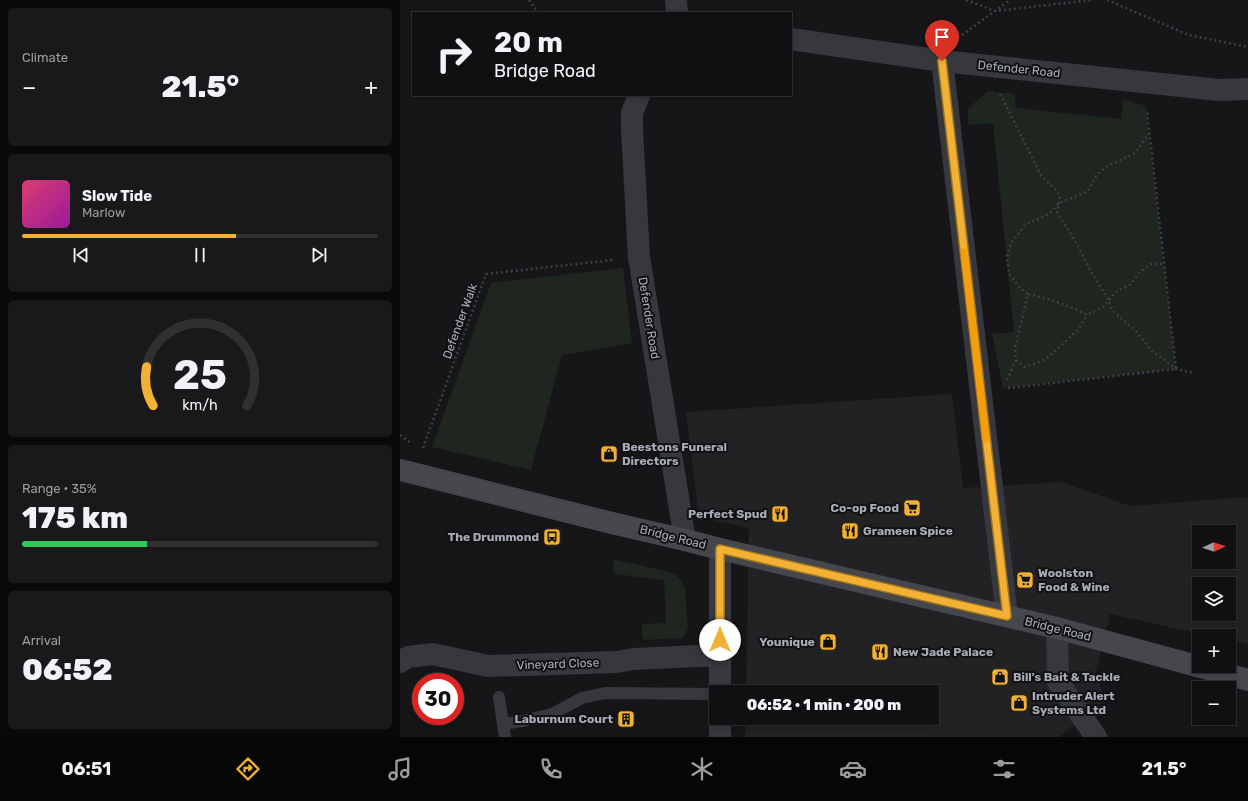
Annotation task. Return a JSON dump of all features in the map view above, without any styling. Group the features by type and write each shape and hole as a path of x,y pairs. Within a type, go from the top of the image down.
{"street":[{"path":"676,0 677,12"},
{"name":"Defender Road","path":"792,39 936,60 1219,90 1248,89"},
{"path":"936,60 981,391 1007,616"},
{"name":"Defender Road","path":"639,96 632,113 632,130 639,257 685,540"},
{"name":"Bridge Road","path":"400,470 720,549 1057,628 1248,680"},
{"path":"720,549 720,685"},
{"path":"1057,628 1058,682 1096,737"},
{"name":"Vineyard Close","path":"400,662 408,657 433,654 488,666 617,662 633,659 720,655"},
{"path":"720,725 720,737"}],"lane":[{"path":"503,724 552,714 582,698 605,693 709,694"},
{"path":"499,697 505,737"}],"path":[{"path":"529,0 537,12"},
{"path":"966,0 995,11 1092,0"},
{"path":"936,60 1010,0"},
{"path":"1107,0 1189,35 1248,47"},
{"path":"986,65 1042,177 1060,196 1057,212 1078,244 1091,272 1109,300 1112,310 1137,332 1150,349 1176,369"},
{"path":"1144,82 1176,369"},
{"path":"1087,316 1071,307 1051,299 1028,294 1021,289 1009,274 1007,258 1010,243 1026,224 1049,214 1059,202 1088,190 1096,176 1106,167 1135,153 1149,134"},
{"name":"Defender Walk","path":"422,451 486,274 639,257"},
{"path":"1016,360 1025,367 1045,360 1078,330 1087,316 1103,307 1116,292 1131,284 1140,272 1151,264 1164,264"},
{"path":"1003,388 1016,360 1015,348 1028,294"},
{"path":"981,391 1176,369 1194,373"}],"shaded area":[{"path":"987,91 1015,94 1015,108 1121,119 1123,99 1146,106 1176,369 1003,388 992,334 1014,332 993,123 968,125 968,109"},
{"path":"623,268 632,343 562,355 531,470 432,447 491,283"},
{"path":"952,394 963,488 1061,482 1130,506 1248,497 1248,644 1236,641 1236,629 1192,629 1192,632 1110,614 1095,675 1106,699 1059,737 745,737 746,725 939,725 939,685 746,685 749,528 699,517 686,412"},
{"path":"613,559 674,573 681,580 685,588 688,628 683,638 644,640 642,635 642,624 666,623 664,580 614,574"}],"slow traffic":[{"path":"964,252 986,439"}],"place":[{"name":"Beestons Funeral Directors","path":"609,454"},
{"name":"Co-op Food","path":"912,508"},
{"name":"Perfect Spud","path":"780,514"},
{"name":"Grameen Spice","path":"850,531"},
{"name":"The Drummond","path":"552,537"},
{"name":"Woolston Food & Wine","path":"1025,580"},
{"name":"Younique","path":"828,642"},
{"name":"New Jade Palace","path":"880,652"},
{"name":"Bill's Bait & Tackle","path":"1000,677"},
{"name":"Intruder Alert Systems Ltd","path":"1019,703"},
{"name":"Laburnum Court","path":"626,719"}],"route":[{"path":"720,640 720,549 1007,616 942,61"}]}
